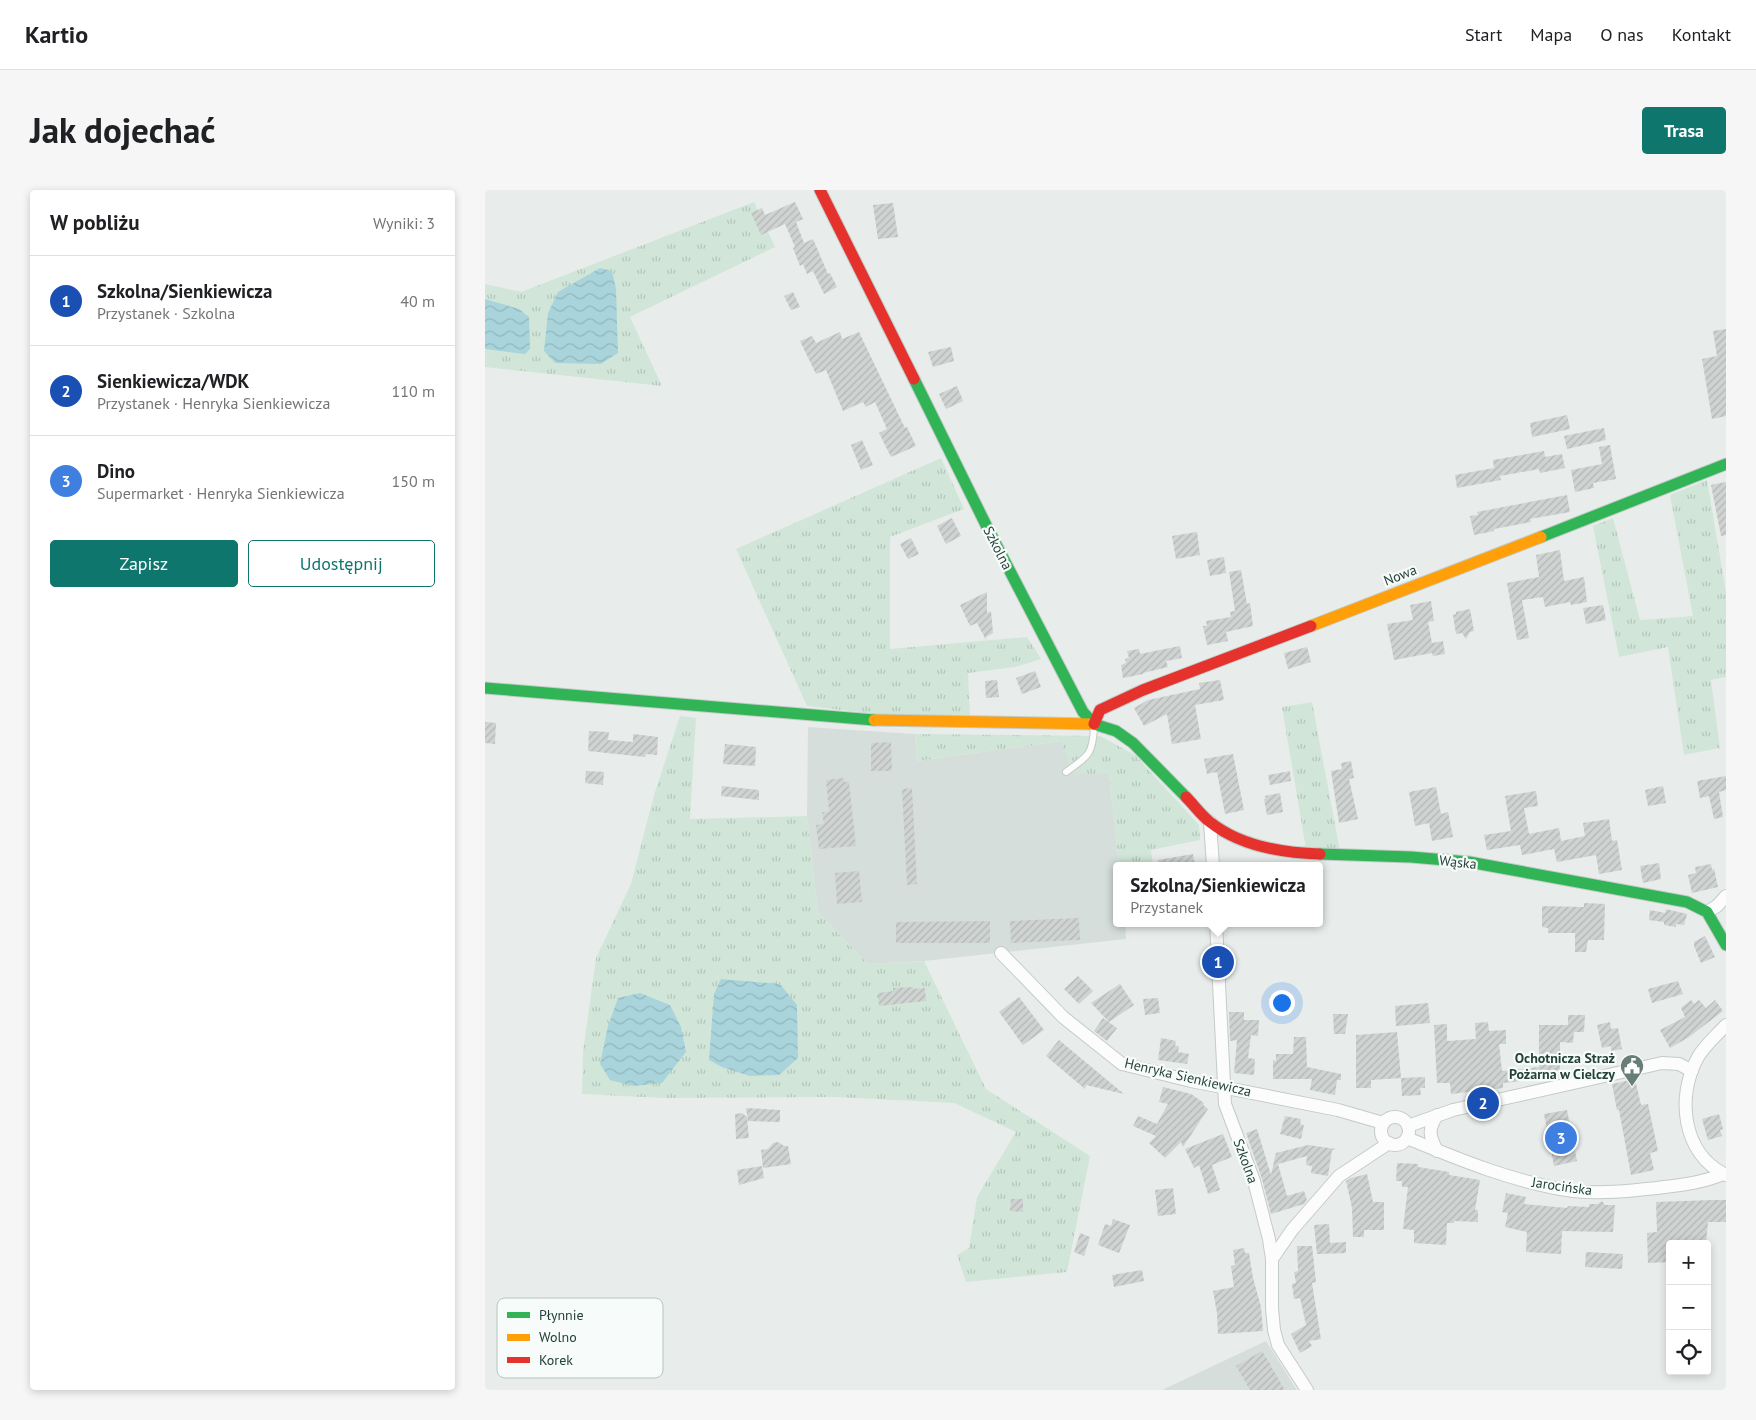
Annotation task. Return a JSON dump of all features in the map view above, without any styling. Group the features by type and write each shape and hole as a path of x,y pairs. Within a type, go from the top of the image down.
{"street":[{"name":"Szkolna","path":"820,190 1051,652 1083,712 1094,724"},
{"name":"Nowa","path":"1094,724 1100,710 1143,690 1726,464"},
{"path":"485,688 888,721 1094,724 1116,731 1133,743 1211,822 1213,862"},
{"name":"Wąska","path":"1211,822 1226,832 1257,846 1309,854 1411,857 1469,862 1687,902 1707,912"},
{"path":"1726,896 1717,906 1707,912 1726,945"},
{"name":"Szkolna","path":"1216,927 1225,1104 1254,1181 1269,1239 1272,1259 1272,1308 1274,1330 1278,1345 1307,1390"},
{"name":"Henryka Sienkiewicza","path":"1001,953 1063,1017 1122,1064 1225,1088 1338,1110 1383,1123"},
{"path":"1407,1132 1404,1120 1399,1117 1387,1119 1383,1123 1381,1132 1382,1137 1395,1145 1401,1143 1407,1132 1437,1115 1662,1062 1679,1064 1692,1071 1699,1056 1726,1025"},
{"name":"Jarocińska","path":"1692,1071 1687,1088 1686,1110 1688,1127 1693,1143 1709,1163 1725,1174"},
{"path":"1437,1115 1429,1130 1431,1140 1437,1151"},
{"name":"Jarocińska","path":"1407,1132 1437,1151 1499,1173 1527,1182 1575,1191 1626,1191 1711,1180 1725,1174"},
{"path":"1272,1259 1292,1230 1339,1176 1389,1143"}],"lane":[{"path":"1066,772 1085,759 1093,745 1094,724"}],"shaded area":[{"path":"808,727 915,734 917,761 1061,741 1109,774 1119,862 1113,862 1113,927 1125,927 1126,939 924,961 868,964 818,913 807,816"},
{"path":"1266,1341 1297,1390 1162,1390"}],"green space":[{"path":"754,202 775,247 630,317 662,386 485,367 485,284 521,292"},
{"path":"941,458 964,509 890,537 890,649 1027,637 1041,659 1015,667 968,673 970,716 886,715 807,706 736,549"},
{"path":"1707,480 1726,592 1726,677 1711,680 1720,748 1684,755 1668,647 1619,657 1593,526 1613,518 1640,620 1693,616 1670,495"},
{"path":"1312,702 1340,851 1306,849 1282,707"},
{"path":"680,716 696,718 690,819 807,816 818,913 868,964 924,961 986,1089 1090,1156 1067,1272 966,1282 957,1255 969,1248 977,1197 1016,1132 954,1103 836,1097 663,1098 582,1094 583,1052 596,958 631,884 654,795"},
{"path":"915,734 1100,736 1135,755 1199,825 1200,840 1151,850 1152,862 1119,862 1109,774 1073,774 1061,741 917,761"}],"water":[{"path":"600,268 612,271 616,289 618,353 601,364 555,363 544,351 548,313 558,292"},
{"path":"485,299 519,309 529,317 530,349 525,354 485,349"},
{"path":"721,979 780,984 797,1005 798,1058 779,1075 750,1076 722,1067 709,1060 714,994"},
{"path":"640,993 670,1005 681,1027 686,1052 662,1083 633,1086 610,1080 600,1064 608,1026 618,998"}],"building":[{"path":"795,202 803,219 796,222 804,243 813,239 828,274 830,273 837,287 824,294 813,271 807,274 803,264 800,266 793,248 795,247 785,224 761,235 751,213 762,208 765,215"},
{"path":"893,203 898,237 878,239 873,205"},
{"path":"793,292 800,307 791,310 784,296"},
{"path":"1726,329 1726,416 1712,419 1702,359 1717,356 1713,331"},
{"path":"840,332 842,339 859,332 905,428 907,427 916,446 891,457 879,433 887,429 875,402 866,407 863,402 843,411 826,370 816,374 800,341 812,336 816,343"},
{"path":"951,347 954,361 933,367 928,352"},
{"path":"957,386 963,401 946,409 939,394"},
{"path":"1567,415 1570,429 1532,437 1530,423"},
{"path":"1604,428 1606,440 1567,449 1564,436"},
{"path":"862,440 873,465 861,470 851,445"},
{"path":"1610,445 1616,479 1593,483 1594,488 1575,492 1571,470 1602,464 1599,447"},
{"path":"1544,451 1545,457 1562,454 1565,468 1540,473 1539,469 1500,476 1501,480 1457,488 1455,475 1494,468 1493,460"},
{"path":"1726,482 1726,535 1721,536 1711,485"},
{"path":"1567,495 1570,512 1530,519 1531,522 1474,535 1470,516 1478,515 1477,512"},
{"path":"952,518 961,536 946,544 937,526"},
{"path":"1197,532 1200,555 1176,559 1172,536"},
{"path":"911,538 919,554 908,559 900,544"},
{"path":"1560,550 1564,581 1584,577 1587,602 1571,605 1570,602 1545,607 1543,597 1522,600 1529,638 1517,640 1507,583 1539,577 1536,555"},
{"path":"1224,557 1226,573 1210,576 1207,560"},
{"path":"1241,570 1247,604 1250,603 1253,626 1226,632 1228,641 1207,645 1203,626 1207,626 1206,621 1231,617 1230,612 1235,611 1229,572"},
{"path":"987,592 987,613 991,611 993,633 986,637 986,640 977,623 970,626 960,605"},
{"path":"1431,601 1434,621 1428,622 1432,643 1443,641 1445,654 1433,656 1432,653 1394,660 1387,624 1413,620 1410,605"},
{"path":"1603,605 1606,620 1586,624 1583,608"},
{"path":"1470,609 1474,631 1470,632 1466,639 1462,633 1456,634 1453,615 1456,612"},
{"path":"1180,646 1182,658 1166,661 1168,667 1123,678 1121,665 1126,663 1125,659 1129,658 1127,651 1139,649 1140,654"},
{"path":"1307,647 1311,662 1288,669 1284,653"},
{"path":"1035,671 1041,687 1022,694 1016,678"},
{"path":"997,680 999,697 986,698 985,681"},
{"path":"1220,680 1224,700 1195,705 1201,739 1172,744 1167,714 1144,726 1134,708 1148,700 1200,689 1199,683"},
{"path":"485,722 496,723 495,744 485,743"},
{"path":"589,731 609,732 608,740 633,742 633,734 658,737 657,755 646,754 645,757 588,751"},
{"path":"891,742 892,771 871,771 871,743"},
{"path":"725,744 756,747 755,766 723,764"},
{"path":"1233,754 1244,810 1225,814 1217,772 1207,774 1204,759"},
{"path":"1351,761 1354,778 1349,779 1358,819 1339,823 1331,771 1342,769 1341,763"},
{"path":"586,771 604,772 603,785 585,783"},
{"path":"1290,771 1291,781 1270,785 1268,775"},
{"path":"1726,776 1726,790 1719,792 1723,817 1714,819 1709,796 1700,798 1697,781"},
{"path":"844,778 844,782 849,782 856,846 819,849 816,825 824,824 822,812 829,812 826,780"},
{"path":"722,786 759,790 759,800 721,796"},
{"path":"1663,786 1666,803 1648,806 1645,790"},
{"path":"1436,787 1441,814 1448,812 1453,837 1432,841 1429,823 1415,826 1409,792"},
{"path":"912,788 917,884 907,885 902,789"},
{"path":"1536,791 1538,806 1524,808 1529,834 1559,828 1561,841 1585,836 1583,823 1609,819 1612,841 1617,840 1622,870 1599,874 1596,855 1557,862 1554,849 1522,855 1520,845 1487,850 1484,835 1511,831 1505,796"},
{"path":"1280,793 1283,812 1267,815 1265,796"},
{"path":"1193,854 1194,862 1158,862 1158,860"},
{"path":"1659,863 1661,879 1643,883 1640,866"},
{"path":"1711,864 1718,887 1692,893 1688,875 1696,873 1695,867"},
{"path":"859,871 862,902 837,904 835,873"},
{"path":"1584,903 1605,904 1604,940 1588,940 1586,952 1575,952 1575,933 1548,933 1548,928 1542,927 1542,906 1584,907"},
{"path":"1666,909 1687,914 1684,925 1676,924 1676,927 1664,925 1664,922 1649,920 1650,910 1665,913"},
{"path":"1079,918 1080,940 1011,943 1010,921"},
{"path":"990,921 990,943 896,943 896,922"},
{"path":"1705,936 1715,957 1701,963 1694,942"},
{"path":"1078,976 1093,991 1079,1004 1064,989"},
{"path":"1678,981 1683,994 1652,1003 1648,989"},
{"path":"1120,984 1134,1005 1109,1022 1091,1003"},
{"path":"913,987 913,989 925,988 926,1001 879,1006 878,993 893,991 893,988"},
{"path":"1019,997 1044,1030 1023,1045 999,1012"},
{"path":"1158,998 1160,1013 1145,1015 1143,999"},
{"path":"1691,1000 1694,1004 1699,1000 1706,1008 1715,1000 1723,1011 1689,1037 1670,1048 1660,1030 1685,1017 1681,1008"},
{"path":"1428,1003 1430,1023 1396,1026 1395,1006"},
{"path":"1229,1012 1244,1012 1244,1020 1259,1020 1258,1036 1251,1035 1248,1058 1255,1059 1254,1075 1234,1073 1237,1040 1230,1041"},
{"path":"1333,1014 1348,1014 1345,1034 1334,1034"},
{"path":"1568,1015 1585,1015 1584,1032 1574,1032 1573,1043 1560,1042 1560,1077 1531,1077 1531,1080 1503,1083 1503,1088 1451,1094 1450,1083 1437,1083 1434,1025 1447,1024 1447,1041 1476,1039 1475,1023 1488,1022 1489,1031 1506,1030 1506,1044 1499,1044 1502,1071 1539,1067 1539,1025 1568,1025"},
{"path":"1103,1018 1117,1028 1107,1041 1094,1031"},
{"path":"1610,1022 1611,1029 1618,1028 1622,1049 1611,1051 1611,1046 1602,1048 1597,1025"},
{"path":"1397,1032 1401,1078 1371,1080 1371,1088 1356,1088 1356,1035"},
{"path":"1294,1037 1306,1037 1307,1067 1341,1074 1341,1080 1337,1080 1335,1095 1310,1090 1312,1079 1273,1079 1273,1060 1276,1061 1276,1054 1293,1054"},
{"path":"1161,1038 1176,1041 1175,1046 1179,1046 1178,1052 1189,1054 1187,1064 1158,1060"},
{"path":"1059,1040 1124,1094 1086,1085 1085,1089 1046,1056"},
{"path":"1425,1077 1425,1088 1420,1088 1421,1095 1402,1096 1401,1078"},
{"path":"1635,1079 1641,1105 1648,1104 1658,1151 1650,1153 1654,1170 1631,1175 1619,1110 1617,1110 1612,1084"},
{"path":"1163,1087 1191,1094 1204,1103 1203,1105 1208,1109 1183,1147 1181,1142 1165,1158 1149,1143 1156,1136 1133,1126 1138,1116 1157,1124 1168,1104 1159,1102"},
{"path":"746,1108 780,1110 780,1122 748,1121"},
{"path":"1567,1110 1577,1161 1554,1166 1544,1114"},
{"path":"742,1113 747,1117 749,1138 736,1139 735,1114"},
{"path":"1719,1114 1723,1129 1720,1130 1722,1136 1708,1140 1702,1119"},
{"path":"1285,1116 1301,1119 1300,1124 1304,1125 1301,1139 1280,1134"},
{"path":"1257,1129 1271,1175 1276,1153 1308,1145 1336,1149 1332,1150 1328,1176 1311,1173 1312,1166 1306,1165 1307,1156 1278,1164 1287,1196 1304,1191 1307,1200 1304,1204 1271,1214 1262,1179 1246,1133"},
{"path":"1223,1134 1232,1157 1212,1165 1220,1190 1208,1194 1199,1165 1194,1168 1185,1149"},
{"path":"778,1142 788,1146 791,1164 763,1168 761,1150 768,1149 773,1143"},
{"path":"1397,1163 1418,1164 1418,1167 1449,1172 1449,1175 1480,1180 1475,1210 1478,1210 1478,1222 1454,1221 1454,1223 1447,1223 1446,1245 1414,1243 1414,1230 1403,1229 1408,1187 1402,1187 1402,1181 1396,1181"},
{"path":"762,1166 764,1178 739,1185 737,1170"},
{"path":"1367,1174 1373,1202 1384,1202 1384,1230 1364,1230 1364,1237 1353,1237 1352,1208 1346,1181"},
{"path":"1173,1188 1176,1214 1158,1216 1155,1190"},
{"path":"1506,1193 1526,1197 1524,1204 1567,1208 1568,1206 1589,1207 1589,1204 1598,1204 1602,1201 1605,1205 1615,1205 1613,1232 1562,1231 1561,1254 1526,1252 1527,1232 1505,1227 1508,1213 1502,1212"},
{"path":"1011,1199 1023,1199 1023,1212 1010,1211"},
{"path":"1726,1200 1726,1222 1708,1222 1706,1240 1666,1240 1666,1262 1648,1263 1647,1233 1657,1232 1656,1202"},
{"path":"1113,1219 1130,1225 1119,1253 1098,1245 1105,1224 1111,1226"},
{"path":"1329,1224 1330,1243 1346,1242 1346,1253 1317,1254 1314,1225"},
{"path":"1080,1233 1090,1237 1084,1256 1074,1252"},
{"path":"1297,1246 1312,1246 1316,1282 1312,1283 1321,1339 1309,1341 1312,1346 1300,1353 1291,1334 1306,1325 1300,1298 1294,1299 1292,1284 1296,1283 1294,1272 1298,1271"},
{"path":"1244,1248 1245,1253 1249,1253 1253,1278 1261,1307 1263,1331 1218,1334 1213,1291 1234,1287 1231,1266 1235,1265 1233,1250"},
{"path":"1586,1252 1623,1254 1622,1269 1585,1267"},
{"path":"1142,1270 1144,1281 1114,1287 1112,1275"},
{"path":"1262,1351 1272,1367 1270,1368 1272,1368 1285,1390 1250,1390 1236,1366"}],"traffic: fast":[{"path":"914,379 987,527 1083,712 1094,724 1116,731 1133,743 1186,797"},
{"path":"1541,537 1726,464"},
{"path":"485,688 874,720"},
{"path":"1320,854 1411,857 1469,862 1687,902 1707,912 1726,945"}],"traffic: slow":[{"path":"1311,626 1541,537"},
{"path":"874,720 1094,724"}],"traffic: jam":[{"path":"820,190 914,379"},
{"path":"1094,724 1100,710 1143,690 1311,626"},
{"path":"1186,797 1210,822 1235,837 1262,847 1320,854"}],"place":[{"name":"Szkolna/Sienkiewicza","path":"1218,962"},
{"name":"Ochotnicza Straż Pożarna w Cielczy","path":"1632,1087"},
{"name":"Sienkiewicza/WDK","path":"1483,1103"},
{"name":"Dino","path":"1561,1138"}]}
